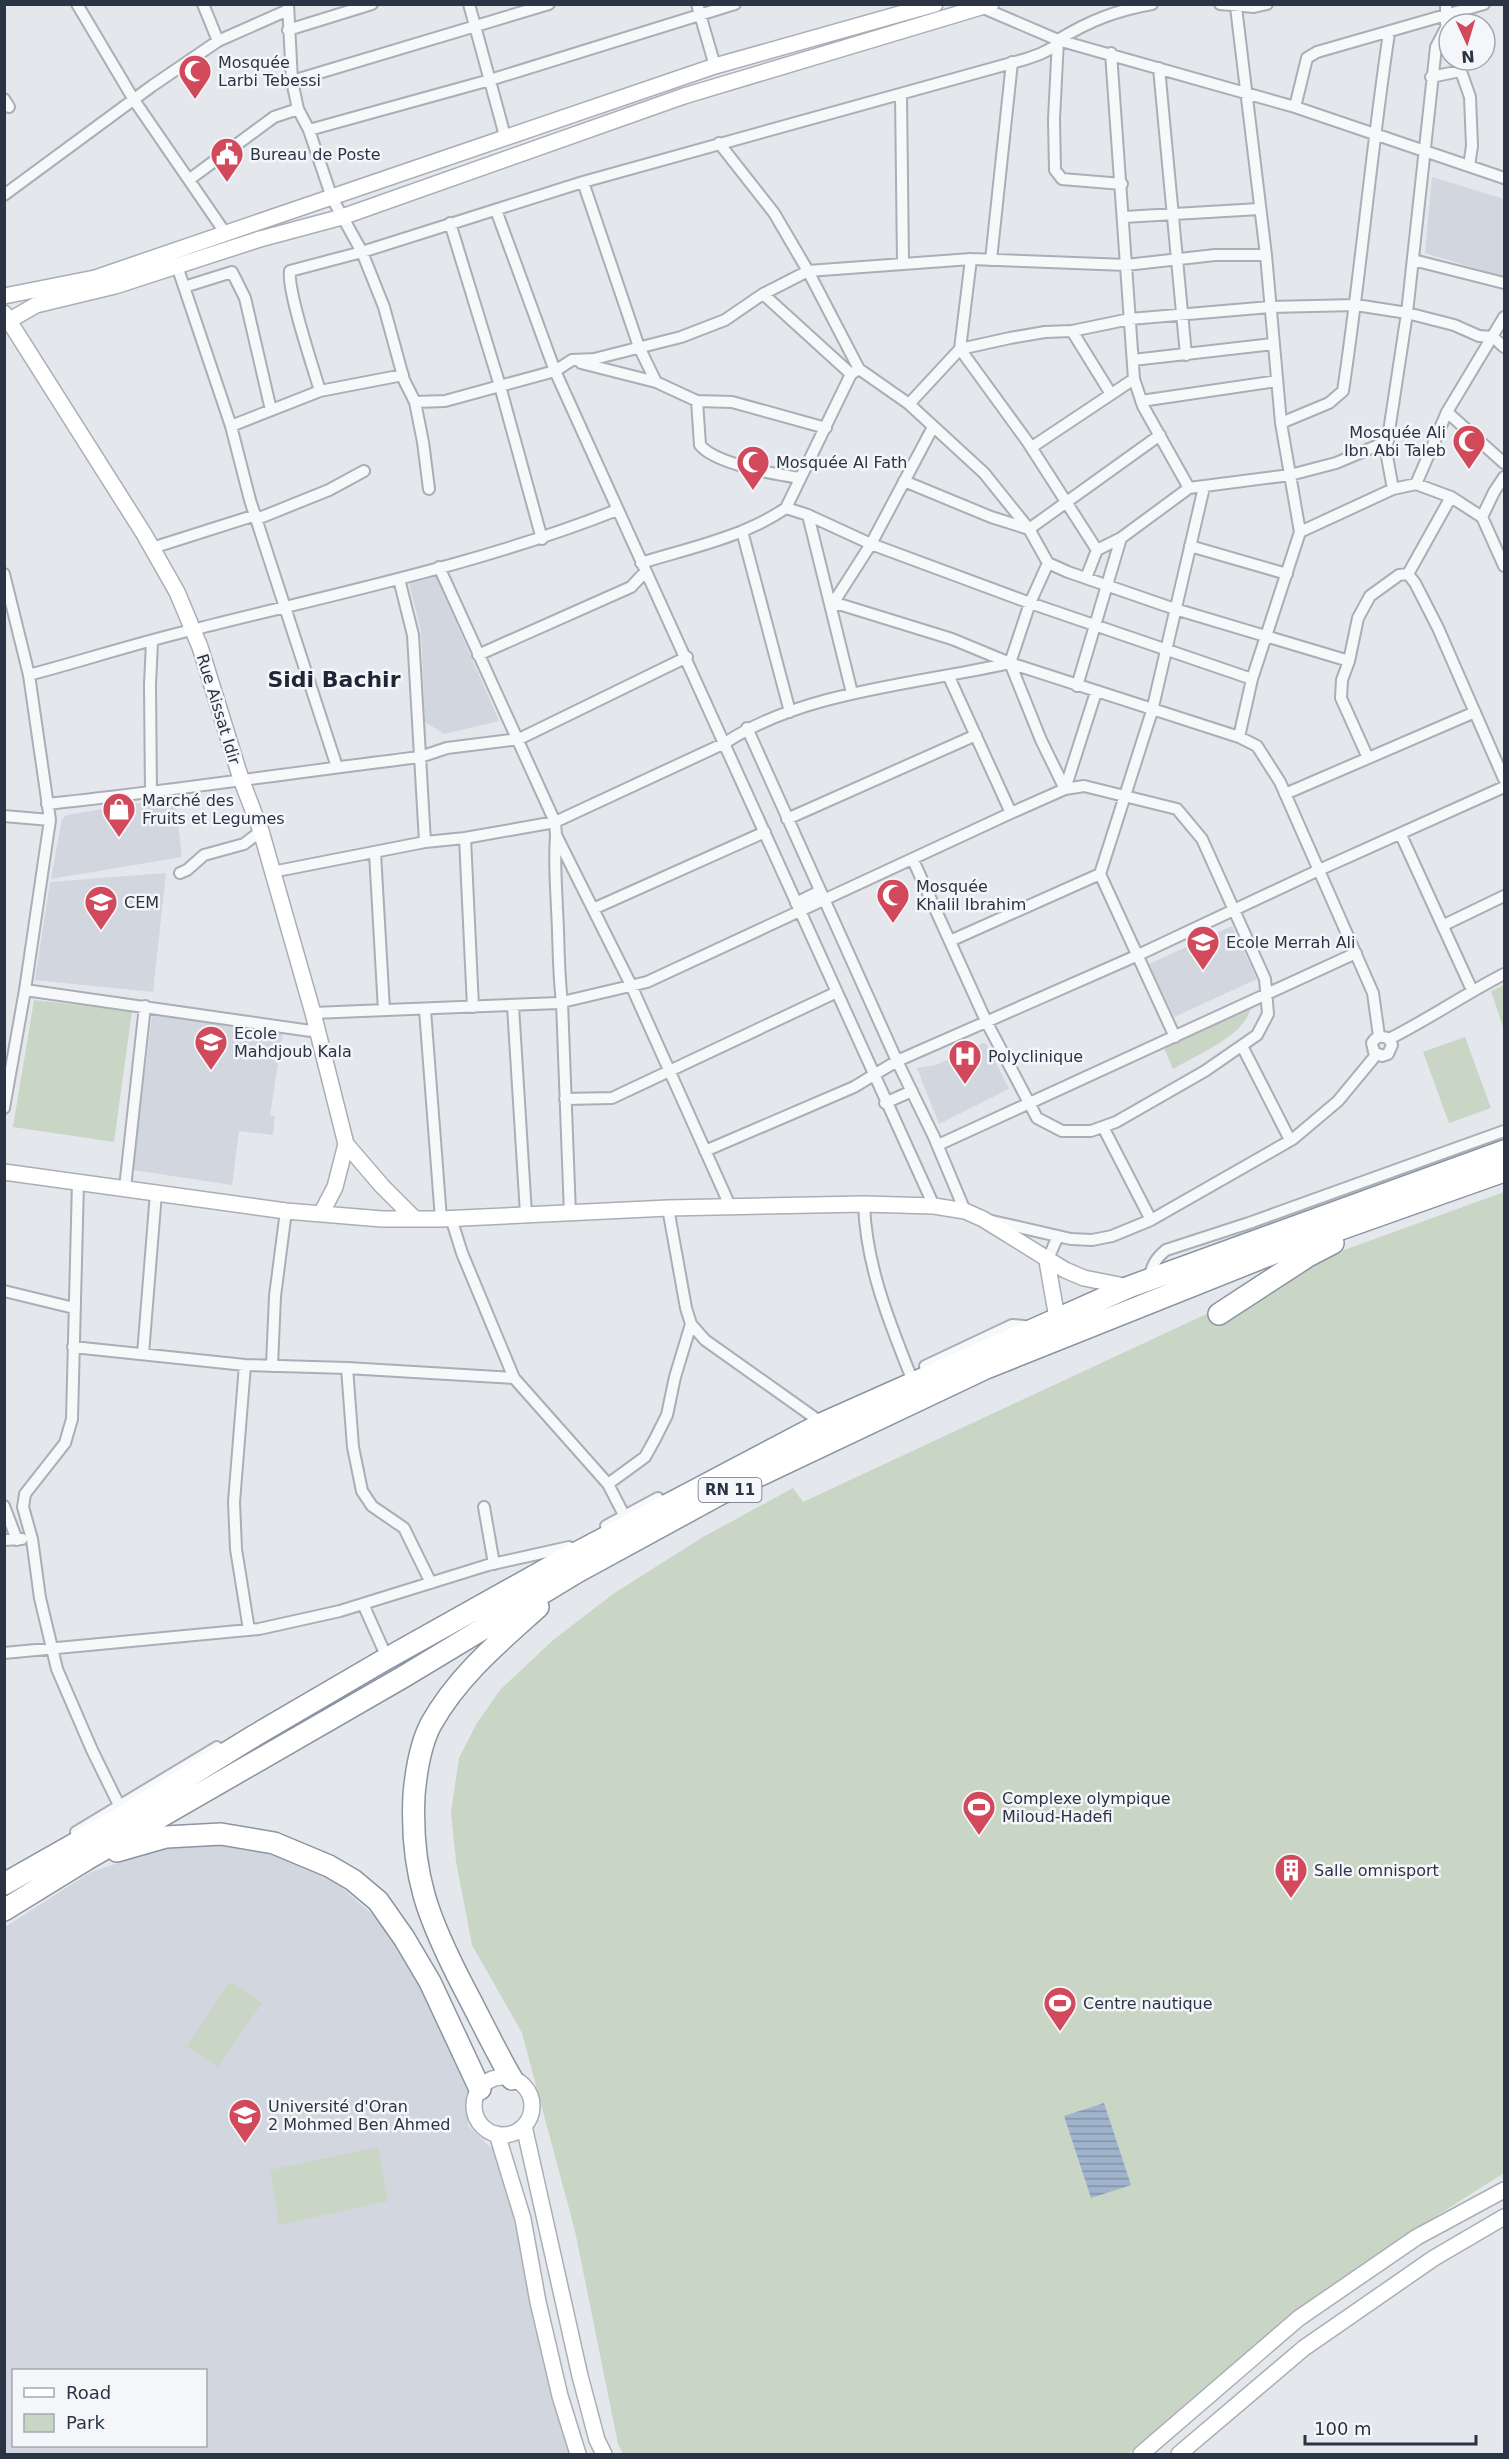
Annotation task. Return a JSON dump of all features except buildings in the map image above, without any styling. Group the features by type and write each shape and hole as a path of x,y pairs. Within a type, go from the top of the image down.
{"highway":[{"name":"RN 11","path":"4,1884 119,1819 384,1660 710,1481 821,1424 1129,1287 1504,1151"},
{"name":"RN 11","path":"4,1910 87,1859 403,1677 577,1572 720,1494 986,1368 1284,1249 1504,1171"},
{"path":"1218,1314 1308,1256 1428,1198"},
{"path":"512,2079 445,1950 424,1899 416,1865 413,1838 416,1772 430,1726 465,1674 577,1572"},
{"path":"87,1859 166,1838 221,1834 274,1843 329,1866 353,1880 378,1901 409,1947 430,1982 480,2089"}],"street":[{"path":"77,4 134,100 226,234"},
{"path":"203,4 218,41"},
{"path":"288,30 372,4"},
{"path":"469,4 505,136"},
{"path":"292,81 549,4"},
{"path":"309,130 490,80 699,10 735,4"},
{"path":"4,296 95,278 715,66 935,4"},
{"path":"320,391 289,272 362,252 583,182 1040,54 1094,19 1152,4"},
{"path":"1220,4 1254,8 1268,4"},
{"path":"1470,12 1484,4"},
{"path":"6,318 36,305 105,289 260,239 342,217 684,96 982,5 1058,42 1111,54 1295,107 1504,178"},
{"path":"4,195 218,41 288,7 292,81 298,109 309,130 332,198 362,252 384,307 403,375 415,402 429,489"},
{"path":"1236,7 1266,255 1281,423 1300,532 1252,679 1239,737"},
{"path":"699,10 715,66"},
{"path":"1295,107 1307,58 1317,52 1389,33 1437,26"},
{"path":"1281,423 1329,403 1343,391 1356,305 1374,133 1389,33"},
{"path":"1058,42 1054,119 1055,170 1062,179 1122,184"},
{"path":"1393,489 1387,461 1388,441 1407,313 1431,77 1437,45"},
{"path":"1111,54 1134,378 1142,401 1189,488"},
{"path":"991,260 1012,62"},
{"path":"1159,68 1186,355"},
{"path":"1431,77 1444,72"},
{"path":"1462,72 1470,97 1472,146 1469,166"},
{"path":"901,93 903,262"},
{"path":"190,179 274,117 298,109"},
{"path":"720,143 774,213 808,271 855,372"},
{"path":"583,182 639,347 656,382"},
{"path":"1124,217 1259,209"},
{"path":"496,210 555,371 643,568 687,657 885,1103 934,1206"},
{"path":"450,223 500,386 542,538"},
{"path":"415,402 445,401 555,371 572,360 594,359 681,337 725,320 763,294 808,271 903,262 971,259 1126,265 1215,255 1266,255"},
{"path":"971,259 960,349 1032,447 1097,550"},
{"path":"1413,260 1504,283"},
{"path":"177,266 231,426 256,518 337,767"},
{"path":"184,287 231,272 245,298 271,410"},
{"path":"763,294 855,372 909,404 984,473 1029,529 1048,563 1175,609 1350,661"},
{"path":"909,404 960,349 1045,332 1072,331 1131,320 1270,307 1356,305 1407,313 1454,325 1479,336 1493,337 1504,347"},
{"path":"1416,484 1447,412 1504,317"},
{"name":"Rue Aissat Idir","path":"6,318 152,548 177,592 193,629 241,779 261,831 314,1013 346,1144"},
{"path":"1072,331 1111,394"},
{"path":"1132,360 1273,344"},
{"path":"572,360 656,382 697,401 732,402 826,428"},
{"path":"478,655 631,587 643,568 768,521 786,508 799,478 855,372"},
{"path":"231,426 320,391 403,375"},
{"path":"1032,447 1134,378"},
{"path":"1142,401 1277,381"},
{"path":"697,401 700,445 705,451 717,458 773,474 799,478"},
{"path":"1447,412 1504,463"},
{"path":"832,605 871,544 933,427"},
{"path":"1029,529 1160,435"},
{"path":"1086,578 1097,550 1121,538 1189,488 1290,475 1336,463 1388,441"},
{"path":"152,548 256,518 330,490 364,471"},
{"path":"1482,517 1504,477"},
{"path":"904,481 991,517 1029,529"},
{"path":"1300,532 1393,489 1416,484 1451,497 1482,517 1504,566"},
{"path":"1174,1037 1100,874 1152,711 1204,487"},
{"path":"1408,574 1451,497"},
{"path":"786,508 808,515 871,544 1030,603 1252,679"},
{"path":"29,675 193,629 285,608 439,567 472,561 617,510"},
{"path":"808,515 852,693"},
{"path":"742,531 790,712"},
{"path":"1077,686 1121,538"},
{"path":"1190,546 1287,574"},
{"path":"1048,563 1030,603 1010,663 1030,716 1065,789"},
{"path":"439,567 555,822 553,868 557,910 558,974 562,1002 570,1214"},
{"path":"4,574 29,675 50,820 25,990 4,1108"},
{"path":"1368,758 1341,698 1342,680 1350,661 1358,618 1370,596 1399,575 1408,574"},
{"path":"1408,574 1424,600 1504,779"},
{"path":"399,579 413,635 425,842"},
{"path":"832,605 842,605 952,639 1010,663 1152,711 1239,737 1257,746 1285,794 1373,993 1384,1038 1392,1045 1386,1056 1376,1055"},
{"path":"151,794 152,642"},
{"path":"47,804 151,794 241,779 420,757 447,748 519,740 687,657"},
{"path":"272,872 425,842 465,838 555,822 725,743 747,728 790,712 852,693 949,677 1010,663"},
{"path":"949,677 1011,813"},
{"path":"1065,789 1096,692"},
{"path":"1285,794 1475,712"},
{"path":"747,728 897,1061 938,1145 965,1210"},
{"path":"787,819 976,735"},
{"path":"314,1013 425,1010 562,1002 647,982 822,896 913,860 1065,789 1084,786 1178,809 1202,839 1265,979 1268,1014 1264,1027 1257,1035 1205,1071 1116,1122 1091,1131 1062,1131 1038,1118 1029,1103 986,1022 913,860"},
{"path":"705,1151 854,1087 897,1061 1136,956 1504,787"},
{"path":"4,816 50,820"},
{"path":"180,873 204,855 244,844 261,831"},
{"path":"593,909 765,832"},
{"path":"556,835 632,986 731,1208"},
{"path":"1401,835 1472,990"},
{"path":"465,838 473,1007"},
{"path":"375,853 384,1011"},
{"path":"950,941 1100,874"},
{"path":"1444,925 1504,896"},
{"path":"938,1145 1356,953"},
{"path":"1376,1055 1371,1046 1374,1040 1414,1027 1472,990 1504,974"},
{"path":"25,990 318,1032"},
{"path":"566,1099 612,1098 837,992"},
{"path":"125,1188 145,1006"},
{"path":"513,1006 526,1214"},
{"path":"425,1010 446,1219 514,1378 608,1484 624,1515"},
{"path":"1242,1046 1288,1136"},
{"path":"983,1219 1058,1236 1092,1240 1112,1236 1151,1220 1293,1139 1338,1101 1376,1055"},
{"path":"885,1103 912,1091"},
{"path":"1103,1127 1151,1220"},
{"path":"1149,1280 1157,1257 1166,1250 1250,1223 1504,1131"},
{"path":"346,1144 382,1186 415,1219"},
{"path":"321,1214 335,1187 346,1144"},
{"path":"4,1172 286,1211 382,1220 570,1214 668,1208 864,1204 934,1206 965,1210 1015,1237 1047,1261 1084,1278 1129,1287"},
{"path":"78,1182 72,1419 65,1443 25,1494 23,1500 32,1539 40,1598 52,1649 64,1686 119,1805"},
{"path":"143,1354 156,1193"},
{"path":"864,1204 865,1233 874,1273 887,1318 910,1374"},
{"path":"608,1484 645,1457 655,1439 667,1415 678,1365 691,1324 668,1208"},
{"path":"272,1366 274,1296 286,1211"},
{"path":"1057,1318 1047,1261 1058,1236"},
{"path":"4,1291 74,1308"},
{"path":"691,1324 705,1340 815,1418"},
{"path":"4,1876 119,1805 624,1515 815,1418 1012,1325 1024,1326 1030,1331"},
{"path":"73,1347 244,1365 347,1368 514,1378"},
{"path":"244,1365 234,1502 236,1549 249,1630"},
{"path":"347,1368 353,1447 362,1491 372,1506 404,1528 431,1583"},
{"path":"4,1506 17,1540"},
{"path":"484,1507 494,1564"},
{"path":"4,1540 32,1539"},
{"path":"4,1653 249,1630 340,1611 494,1564 569,1547"},
{"path":"363,1604 384,1651"},
{"path":"505,2077 512,2079 525,2087 531,2100 531,2114 524,2126 511,2134 497,2134 484,2128 476,2116 474,2102 480,2089 491,2080 505,2077"},
{"path":"524,2126 580,2376 597,2440 604,2454"},
{"path":"497,2134 523,2219 540,2313 560,2396 578,2454"},
{"path":"1141,2454 1299,2318 1417,2237 1504,2190"},
{"path":"1179,2454 1304,2348 1434,2258 1504,2217"}],"shaded area":[{"path":"1432,177 1504,199 1504,277 1425,253"},
{"path":"429,570 436,577 499,721 444,734 425,722 421,631 409,583 410,575"},
{"name":"Marché des Fruits et Legumes","path":"175,797 182,857 51,879 62,819 67,815"},
{"name":"CEM","path":"166,873 153,992 35,980 50,882"},
{"name":"Ecole Merrah Ali","path":"1232,926 1257,979 1174,1017 1149,964"},
{"name":"Ecole Mahdjoub Kala","path":"153,1007 284,1026 270,1115 275,1116 273,1135 239,1131 232,1185 133,1170"},
{"name":"Polyclinique","path":"983,1043 987,1045 1009,1089 939,1124 917,1068 936,1065"},
{"name":"Université d'Oran 2 Mohmed Ben Ahmed","path":"235,1845 283,1856 338,1884 383,1924 441,2005 470,2067 468,2126 505,2161 578,2454 5,2454 5,1927 91,1872 166,1847"}],"green space":[{"path":"1504,985 1504,1030 1491,991"},
{"path":"34,1000 132,1011 114,1142 13,1127"},
{"path":"1251,1004 1242,1025 1232,1034 1173,1069 1163,1046"},
{"path":"1465,1037 1491,1108 1449,1123 1423,1052"},
{"name":"Complexe olympique Miloud-Hadefi","path":"1504,1192 1504,2173 1375,2255 1260,2340 1128,2454 623,2454 618,2444 575,2231 522,2033 472,1945 456,1861 451,1812 459,1758 477,1723 500,1690 552,1641 613,1594 703,1537 793,1488 803,1502 1344,1250"},
{"path":"230,1982 262,2003 218,2067 187,2046"},
{"path":"378,2147 388,2201 279,2225 270,2170"}],"water":[{"path":"1104,2103 1131,2185 1091,2198 1064,2116"}],"place":[{"name":"Mosquée Larbi Tebessi","path":"195,100"},
{"name":"Bureau de Poste","path":"227,183"},
{"name":"Mosquée Ali Ibn Abi Taleb","path":"1469,470"},
{"name":"Mosquée Al Fath","path":"753,491"},
{"name":"Marché des Fruits et Legumes","path":"119,838"},
{"name":"Mosquée Khalil Ibrahim","path":"893,924"},
{"name":"CEM","path":"101,931"},
{"name":"Ecole Merrah Ali","path":"1203,971"},
{"name":"Ecole Mahdjoub Kala","path":"211,1071"},
{"name":"Polyclinique","path":"965,1085"},
{"name":"Complexe olympique Miloud-Hadefi","path":"979,1836"},
{"name":"Salle omnisport","path":"1291,1899"},
{"name":"Centre nautique","path":"1060,2032"},
{"name":"Université d'Oran 2 Mohmed Ben Ahmed","path":"245,2144"}],"district":[{"name":"Sidi Bachir","path":"334,679"}]}
